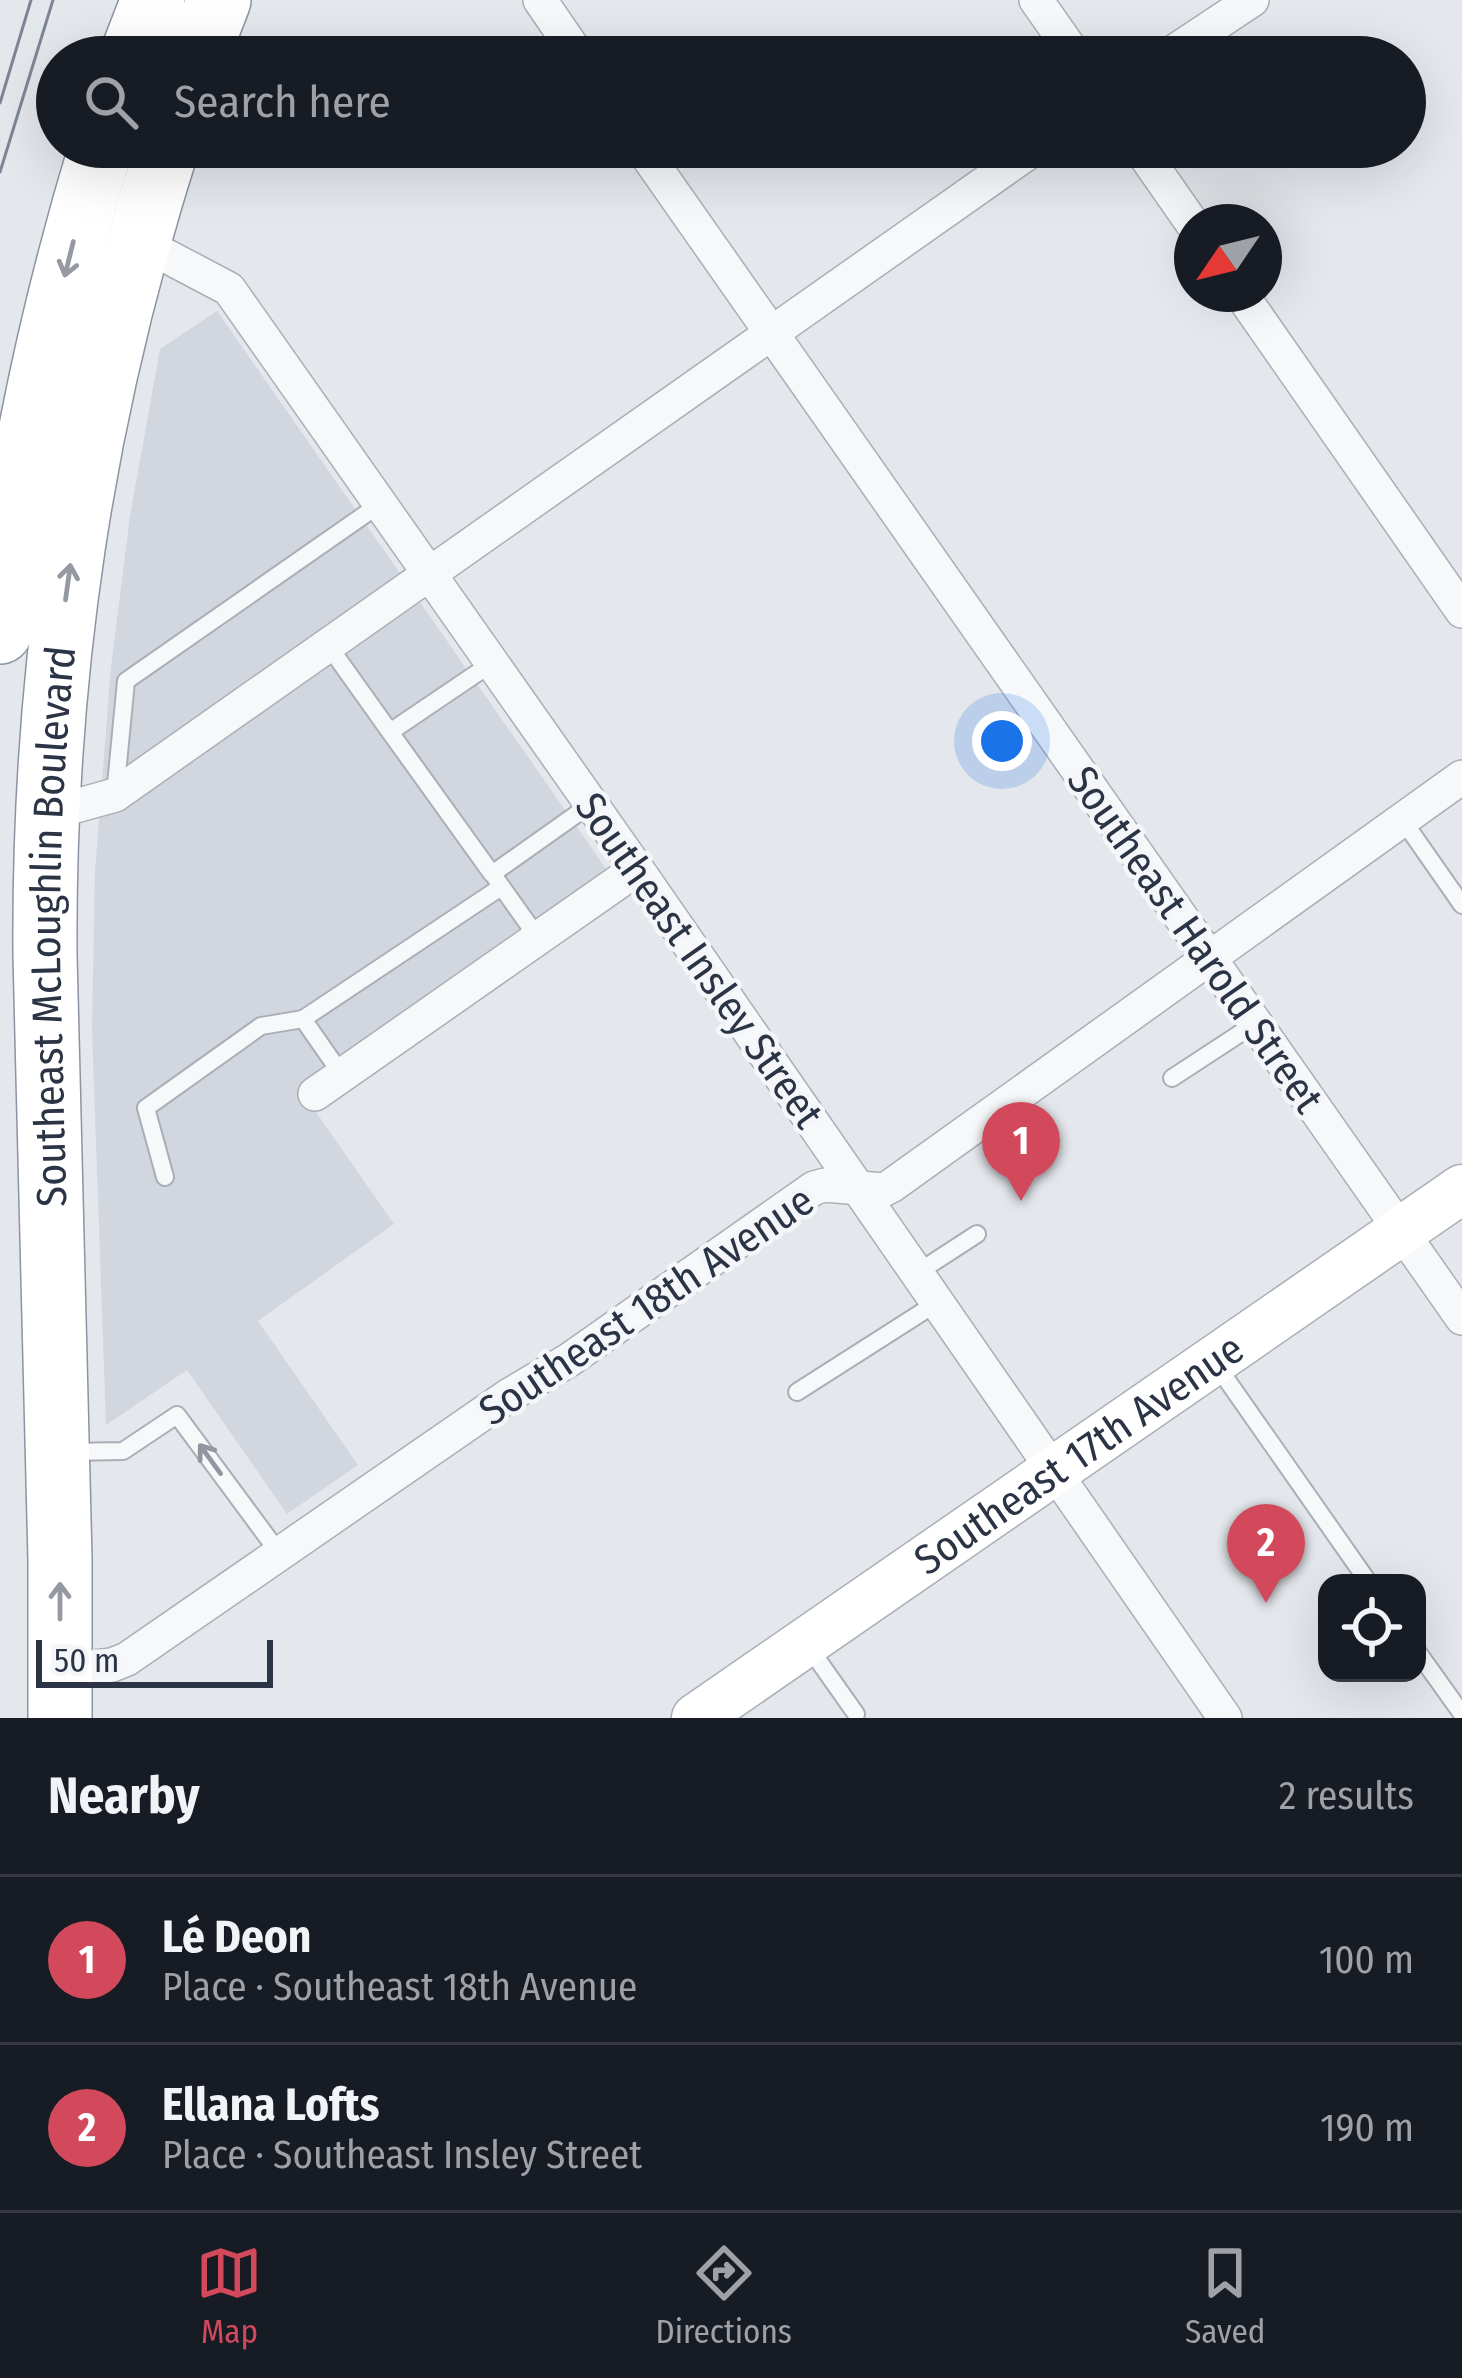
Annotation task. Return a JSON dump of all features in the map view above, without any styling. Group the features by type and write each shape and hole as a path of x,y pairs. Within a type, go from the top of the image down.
{"highway":[{"path":"139,36 153,0"},
{"path":"205,36 219,0"},
{"name":"Southeast McLoughlin Boulevard","path":"0,632 34,412 95,168"},
{"name":"Southeast McLoughlin Boulevard","path":"60,1694 45,955 47,814 57,670 80,494 109,355 161,168"}],"street":[{"path":"540,0 565,36"},
{"path":"1036,0 1061,36"},
{"path":"1198,36 1252,0"},
{"name":"Southeast Harold Street","path":"655,168 1462,1318"},
{"path":"47,814 115,795 1006,168"},
{"path":"1154,168 1179,204"},
{"name":"Southeast Insley Street","path":"138,241 229,289 1225,1718"},
{"path":"1254,312 1462,611"},
{"name":"Southeast 18th Avenue","path":"60,1694 127,1660 814,1188 883,1190 890,1186 1462,777"},
{"path":"328,1084 637,869"},
{"name":"Southeast 17th Avenue","path":"696,1718 1462,1189"}],"lane":[{"path":"115,795 126,681 380,504"},
{"path":"328,645 538,938"},
{"path":"390,732 492,663"},
{"path":"165,1177 146,1108 261,1026 303,1019 497,880 591,804"},
{"path":"1402,819 1462,905"},
{"path":"303,1019 328,1084"},
{"path":"1172,1078 1256,1023"},
{"path":"917,1273 977,1234"},
{"path":"797,1392 938,1302"},
{"path":"1212,1359 1364,1574"},
{"path":"58,1452 123,1451 177,1415 279,1553"},
{"path":"806,1642 856,1714"},
{"path":"1426,1664 1462,1714"}],"shaded area":[{"path":"217,311 618,886 309,1102 394,1224 258,1321 358,1465 287,1514 187,1370 106,1425 92,1029 95,871 111,667 130,516 160,349"}],"tram line":[{"path":"0,103 31,0"},
{"path":"42,36 53,0"},
{"path":"0,172 36,55"}],"place":[{"name":"Lé Deon","path":"1021,1201"},
{"name":"Ellana Lofts","path":"1266,1603"}]}
